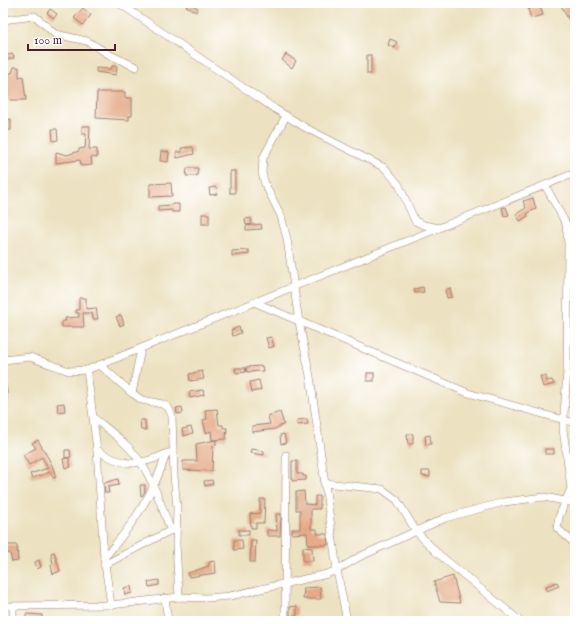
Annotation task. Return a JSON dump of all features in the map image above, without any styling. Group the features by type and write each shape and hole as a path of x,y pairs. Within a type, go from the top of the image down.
{"street":[{"path":"119,3 286,116 384,168 399,185 415,221 424,225 439,228"},
{"path":"3,20 34,16 55,34 87,41 110,55 136,67"},
{"path":"286,116 263,158 262,173 265,184 282,216 287,239 299,322 310,376 337,570 348,621"},
{"path":"3,360 30,357 69,371 87,370 575,173"},
{"path":"545,185 566,224 567,231 566,371 564,420 571,488 559,517 557,528 575,544"},
{"path":"567,231 575,237"},
{"path":"254,302 468,393 575,423"},
{"path":"132,393 141,349"},
{"path":"100,365 142,400 162,404 168,407 172,416 174,450 174,529 179,596"},
{"path":"87,370 98,450 104,562 111,605"},
{"path":"94,418 123,441 141,462 174,529"},
{"path":"98,450 118,462 128,464 141,462 174,450"},
{"path":"104,562 145,504 154,486 166,454"},
{"path":"283,621 285,617 286,455"},
{"path":"324,483 382,489 397,500 416,531 436,552 520,621"},
{"path":"3,606 111,605 179,596 230,596 285,584 337,570 359,557 445,518 504,502 544,497 575,503"},
{"path":"104,562 174,529"},
{"path":"165,598 168,621"},
{"path":"13,607 13,621"}],"building":[{"path":"188,3 198,8 196,12 186,6"},
{"path":"560,3 575,3 575,8 572,9 575,17 568,19"},
{"path":"540,6 543,15 531,18 528,9"},
{"path":"83,8 91,15 83,25 74,18"},
{"path":"50,9 57,14 54,18 47,13"},
{"path":"390,39 397,42 395,48 388,45"},
{"path":"13,54 14,58 5,60 3,56"},
{"path":"286,54 296,61 292,68 282,60"},
{"path":"367,55 371,55 371,74 367,74"},
{"path":"112,66 117,66 116,75 96,72 96,68 111,69"},
{"path":"14,67 19,67 19,77 23,76 26,100 10,100 7,97 7,73 12,73"},
{"path":"97,92 125,92 125,98 132,98 132,116 129,116 129,120 96,118"},
{"path":"11,119 11,130 6,131 6,120"},
{"path":"82,126 90,126 89,149 97,149 97,158 91,157 92,165 81,166 80,160 56,163 56,152 67,155 79,151 79,149 85,148 86,134 82,134"},
{"path":"52,129 57,129 58,140 53,141"},
{"path":"193,147 194,154 177,158 176,152 182,152 181,148"},
{"path":"161,151 169,152 168,162 160,161"},
{"path":"187,168 198,168 197,176 186,176"},
{"path":"230,171 235,171 235,193 230,193"},
{"path":"171,183 172,196 150,197 150,184"},
{"path":"216,187 217,194 210,195 209,188"},
{"path":"533,198 536,209 527,213 528,216 520,221 516,214 526,208 523,201"},
{"path":"179,204 179,212 172,212 172,210 158,211 158,206"},
{"path":"506,207 509,215 504,216 502,208"},
{"path":"202,214 209,214 209,224 202,224"},
{"path":"251,218 252,224 246,225 245,219"},
{"path":"261,224 262,229 246,230 246,226"},
{"path":"249,250 249,254 232,256 232,251"},
{"path":"423,287 424,292 415,293 414,289"},
{"path":"450,288 452,297 447,298 445,290"},
{"path":"79,298 86,298 86,309 96,308 98,319 93,319 92,313 83,313 84,327 62,327 62,321 66,321 65,318 79,317 79,313 76,313 76,310 79,310"},
{"path":"121,315 124,324 120,326 116,317"},
{"path":"239,327 241,333 233,336 231,330"},
{"path":"271,337 274,346 269,348 266,338"},
{"path":"262,366 263,371 247,372 246,367"},
{"path":"235,368 245,368 246,372 236,373"},
{"path":"202,371 204,379 190,381 189,374"},
{"path":"367,373 374,373 374,381 367,381"},
{"path":"540,376 546,376 546,381 552,380 554,384 543,387"},
{"path":"3,380 5,380 7,391 7,411 3,411"},
{"path":"259,380 261,390 252,392 250,382"},
{"path":"203,390 204,395 190,398 189,392"},
{"path":"64,403 65,411 58,412 57,404"},
{"path":"182,407 183,413 177,414 176,408"},
{"path":"217,409 219,425 223,425 223,428 227,428 226,439 212,440 211,431 206,433 203,420 207,419 205,410"},
{"path":"280,412 284,424 275,429 252,432 252,426 270,424 268,416"},
{"path":"307,419 308,424 297,425 297,420"},
{"path":"140,420 145,420 146,430 141,430"},
{"path":"191,427 193,433 184,436 182,429"},
{"path":"284,434 286,443 281,444 280,435"},
{"path":"407,434 413,434 413,444 408,444"},
{"path":"430,435 431,444 426,445 425,436"},
{"path":"38,440 52,465 56,477 54,478 50,472 32,478 30,474 48,468 42,457 29,465 23,455 36,448 32,443"},
{"path":"216,440 216,445 213,446 212,471 183,470 183,461 197,461 196,444"},
{"path":"251,449 264,451 264,455 250,453"},
{"path":"545,449 554,449 554,454 545,454"},
{"path":"65,450 70,450 71,457 65,458"},
{"path":"69,458 71,467 65,468 63,459"},
{"path":"292,461 297,461 297,474 303,474 303,476 306,476 306,480 292,481"},
{"path":"422,471 430,471 430,477 422,476"},
{"path":"118,479 119,485 108,487 109,493 105,493 104,483"},
{"path":"212,480 213,484 205,486 204,481"},
{"path":"140,485 145,485 145,491 141,496"},
{"path":"304,491 305,504 315,505 315,496 320,496 320,509 311,509 311,529 317,529 317,534 327,534 328,545 308,545 307,533 292,534 292,529 300,529 300,510 296,510 296,492"},
{"path":"260,499 265,499 264,523 256,523 256,528 251,528 250,514 260,513"},
{"path":"276,514 281,514 280,536 267,536 267,530 277,531"},
{"path":"239,530 249,530 249,535 239,535"},
{"path":"234,540 242,540 243,549 234,550"},
{"path":"251,540 256,540 255,562 250,562"},
{"path":"6,545 17,545 18,561 12,562 10,553 7,553"},
{"path":"303,547 312,548 313,561 303,561"},
{"path":"54,552 60,571 53,574 51,553"},
{"path":"39,560 41,567 37,569 35,562"},
{"path":"215,561 216,573 189,577 188,573 209,566 209,562"},
{"path":"453,576 460,603 440,602 434,582"},
{"path":"159,580 159,585 149,587 148,582"},
{"path":"557,582 559,586 547,591 546,586"},
{"path":"131,586 132,593 125,595 124,588"},
{"path":"320,587 321,599 303,599 304,588"},
{"path":"297,606 297,616 290,616 290,607"},
{"path":"26,614 42,615 42,621 26,621"}]}
